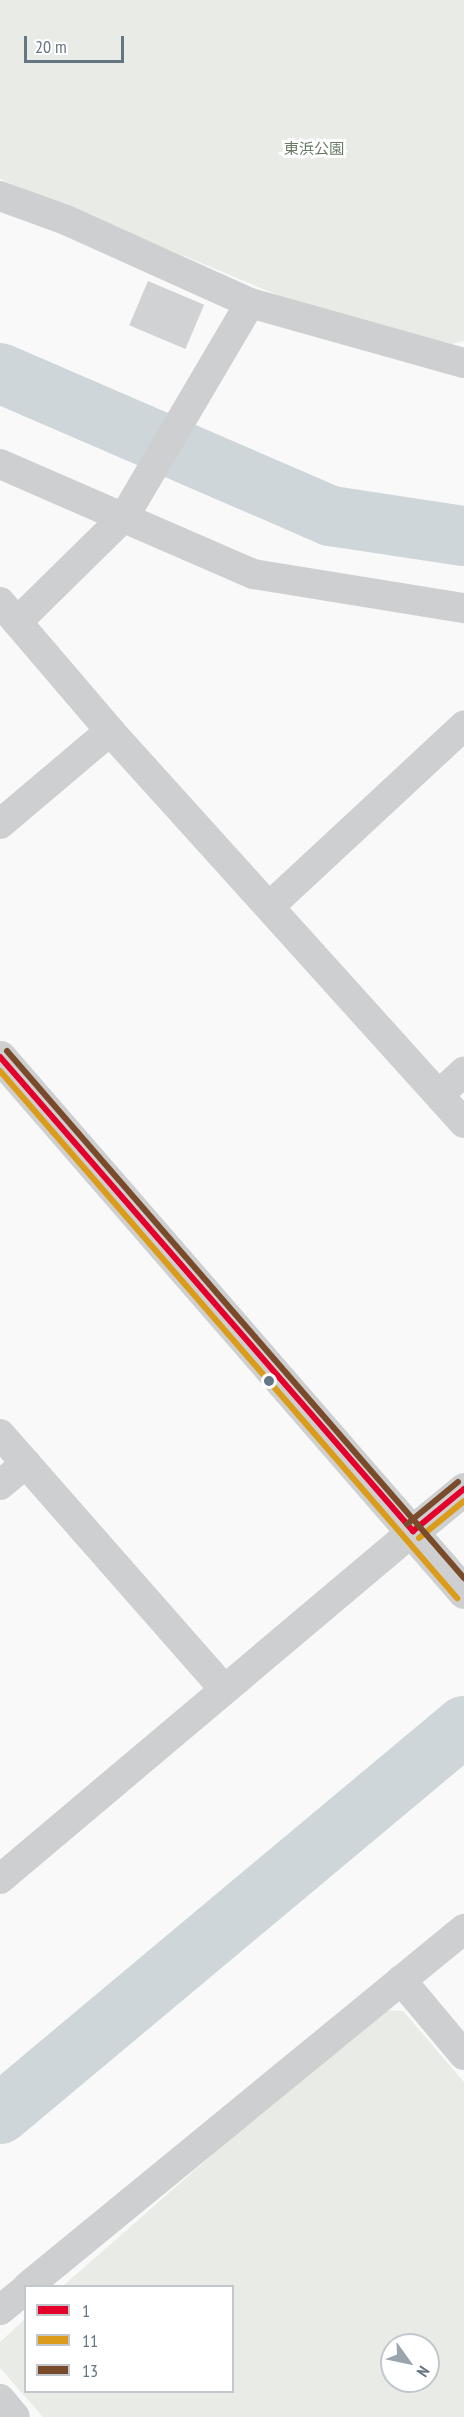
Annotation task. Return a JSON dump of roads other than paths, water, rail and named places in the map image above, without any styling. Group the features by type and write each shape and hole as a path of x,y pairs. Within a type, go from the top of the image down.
{"street":[{"path":"0,196 66,220 250,303 464,363"},
{"path":"250,303 130,506 9,612 110,731 464,1123"},
{"path":"0,464 130,506 252,574 464,608"},
{"path":"270,906 464,726"},
{"path":"0,824 110,731"},
{"path":"0,1057 464,1592"},
{"path":"440,1094 464,1072"},
{"path":"0,1434 224,1689"},
{"path":"0,1485 26,1463"},
{"path":"0,1879 464,1489"},
{"path":"31,2285 464,1929"},
{"path":"400,1980 464,2055"},
{"path":"0,2310 24,2290"},
{"path":"0,2399 15,2417"}],"waterway":[{"path":"0,373 331,516 464,536"},
{"path":"0,2114 464,1726"}],"park label":[{"name":"東浜公園","path":"314,149"}]}
